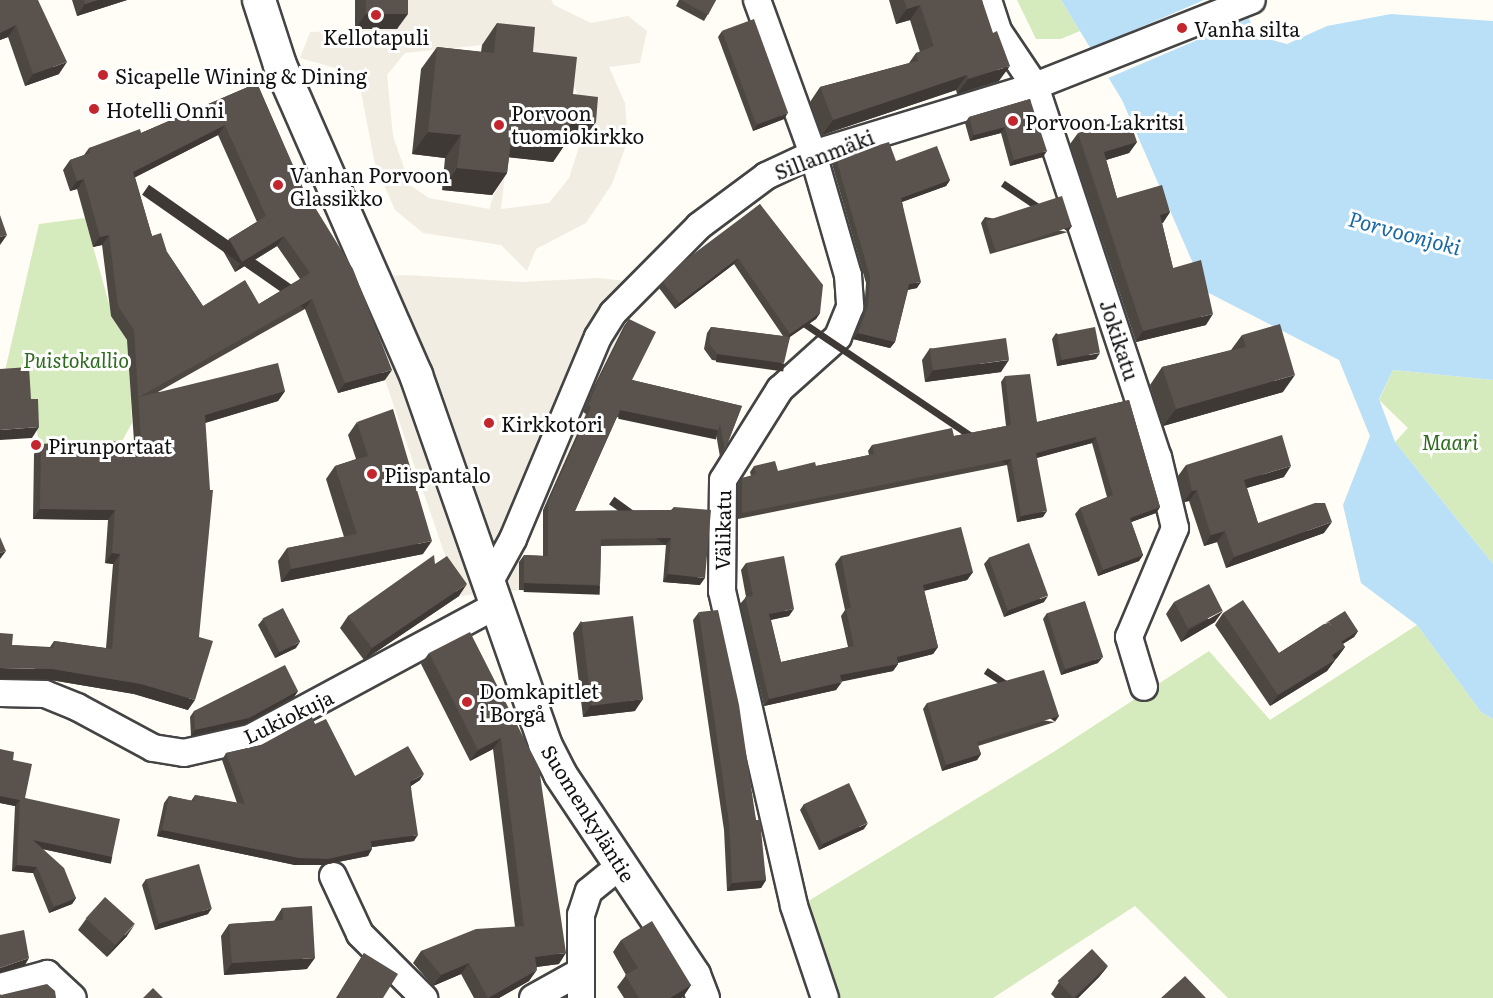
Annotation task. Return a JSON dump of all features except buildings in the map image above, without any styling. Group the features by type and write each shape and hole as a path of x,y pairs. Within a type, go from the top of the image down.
{"street":[{"path":"259,0 280,65 416,375 493,593"},
{"name":"Välikatu","path":"757,0 813,154 848,275 850,307 838,337 780,390 723,480 720,536 722,591 794,906 825,998"},
{"name":"Jokikatu","path":"988,0 998,31 1035,86 1158,457 1175,528 1129,637 1144,687"},
{"name":"Sillanmäki","path":"493,593 513,538 598,337 613,313 699,226 766,176 813,154 1035,86 1092,66 1252,0"},
{"name":"Lukiokuja","path":"0,693 45,694 77,707 153,748 184,753 250,738 493,593"},
{"name":"Suomenkyläntie","path":"493,593 545,744 560,774 694,975 703,998"},
{"path":"581,998 581,915 590,891 621,865"},
{"path":"333,876 360,934 423,998"},
{"path":"532,998 580,972"},
{"path":"0,987 47,974 73,998"}],"green space":[{"path":"1017,0 1061,0 1080,31 1061,39 1036,39"},
{"name":"Puistokallio","path":"85,218 113,318 128,342 132,423 121,443 40,448 26,374 4,375 39,224"},
{"name":"Maari","path":"1393,370 1493,380 1493,564 1395,442 1408,428 1379,400"},
{"path":"1417,625 1481,712 1493,719 1493,998 1228,998 1135,906 993,998 839,998 805,903 1055,751 1209,651 1270,720"}],"shaded area":[{"path":"397,0 551,0 554,5 591,23 628,16 647,31 640,63 609,67 625,103 628,140 612,184 586,223 536,249 527,271 501,245 423,233 395,210 375,164 359,82 332,67 300,58 310,32 397,29","holes":["482,45 520,49 571,79 583,107 580,144 569,178 549,203 501,209 507,157 489,209 429,198 410,185 393,136 387,75 405,53"]},
{"name":"Kirkkotori","path":"407,275 521,282 598,278 656,284 624,326 581,411 576,435 519,562 519,590 459,596 385,380 345,278"}],"water":[{"name":"Porvoonjoki","path":"1061,0 1251,0 1248,16 1256,36 1287,44 1327,26 1391,14 1493,21 1493,380 1393,370 1379,399 1395,442 1493,564 1493,719 1481,712 1417,625 1361,583 1343,505 1370,436 1339,360 1205,291 1122,100"}],"pier":[{"name":"Vanha silta","path":"1204,0 1254,0 1251,17 1106,79 1088,50"}],"place":[{"name":"Kellotapuli","path":"376,15"},
{"name":"Vanha silta","path":"1182,28"},
{"name":"Sicapelle Wining & Dining","path":"103,75"},
{"name":"Hotelli Onni","path":"94,109"},
{"name":"Porvoon Lakritsi","path":"1013,121"},
{"name":"Porvoon tuomiokirkko","path":"499,125"},
{"name":"Vanhan Porvoon Glassikko","path":"278,185"},
{"name":"Kirkkotori","path":"489,423"},
{"name":"Pirunportaat","path":"36,445"},
{"name":"Piispantalo","path":"372,474"},
{"name":"Domkapitlet i Borgå","path":"467,702"}]}
